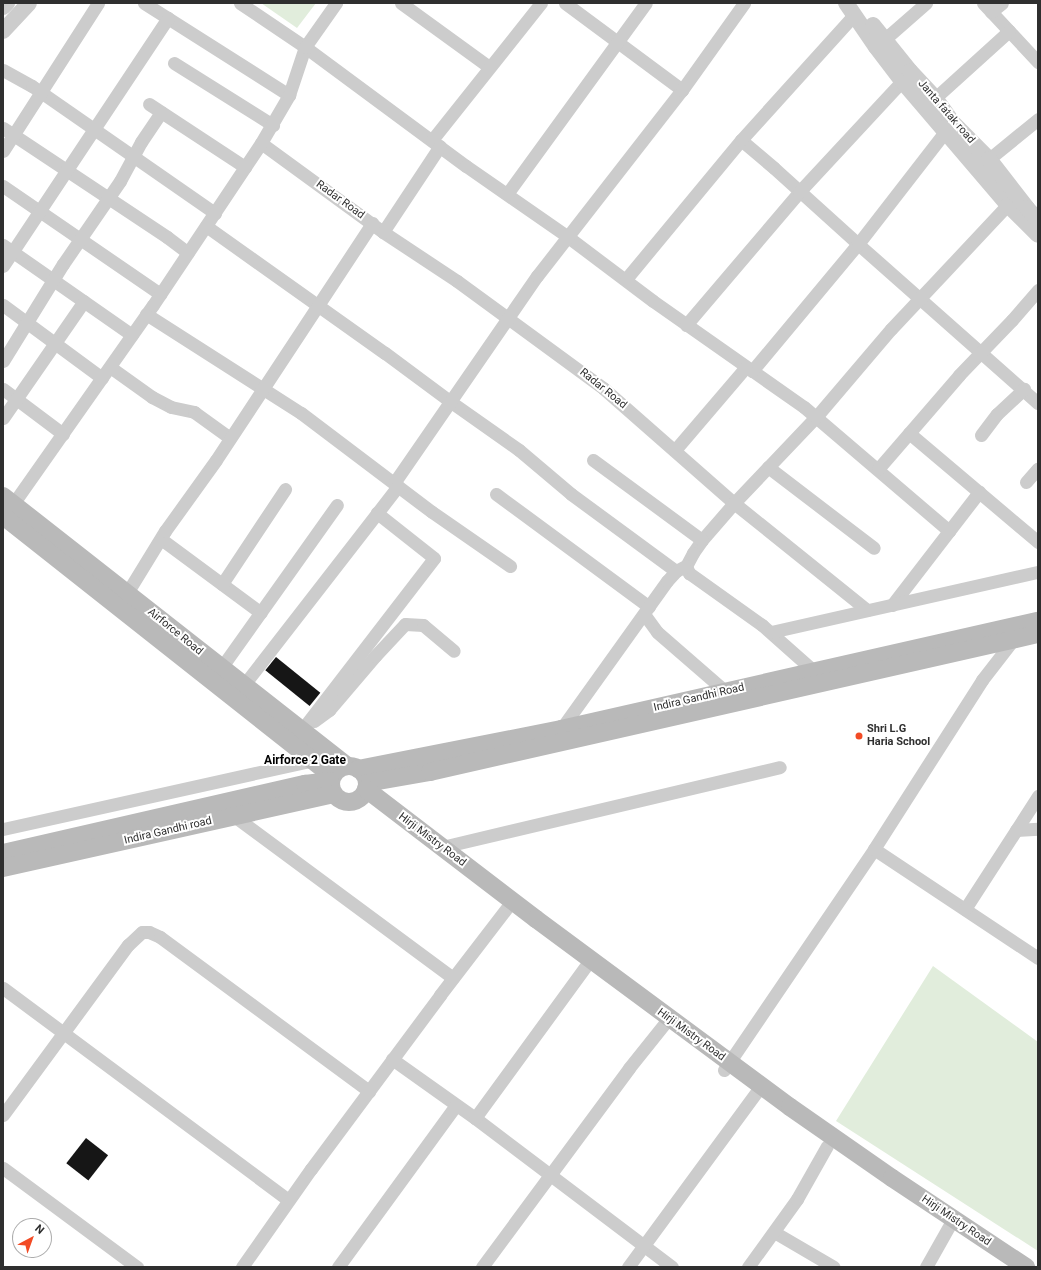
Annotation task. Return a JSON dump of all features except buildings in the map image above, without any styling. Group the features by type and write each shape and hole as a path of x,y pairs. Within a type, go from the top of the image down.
{"main road":[{"name":"Airforce Road","path":"6,505 127,593 301,731 349,782"},
{"name":"Airforce Road","path":"6,505 313,760 349,782"},
{"name":"Indira Gandhi Road","path":"349,782 430,772 1011,634 1038,621"},
{"name":"Indira Gandhi Road","path":"349,782 561,728 815,672 1011,634 1038,634"},
{"name":"Indira Gandhi road","path":"3,868 234,816 349,782"},
{"name":"Indira Gandhi road","path":"3,853 305,784 349,782"},
{"name":"Hirji Mistry Road","path":"349,782 442,847 509,905 585,967 666,1022"},
{"name":"Hirji Mistry Road","path":"349,782 509,905 758,1090 828,1146 951,1223 1026,1267"},
{"name":"Hirji Mistry Road","path":"758,1090 951,1223 1009,1267"}],"street":[{"path":"3,7 7,3"},
{"path":"3,31 28,3"},
{"path":"3,151 8,131 41,93 98,3"},
{"path":"144,3 289,95"},
{"path":"240,3 304,47 568,237 686,325 816,416 949,531"},
{"path":"6,505 62,434 110,367 273,125 289,95 304,47 336,3"},
{"path":"401,3 489,67"},
{"path":"383,232 436,143 489,67 541,3"},
{"path":"565,3 682,90"},
{"path":"507,194 646,3"},
{"path":"243,686 377,513 507,317 540,271 682,90 744,3"},
{"path":"561,728 646,610 702,540 734,503 816,416 891,329 921,299 1012,200 945,132 902,81 880,44 926,3"},
{"path":"1002,3 987,7 1009,32 1034,49 1038,62"},
{"path":"626,279 852,7"},
{"name":"Janta fatak road","path":"852,7 880,44 935,98 953,123 989,159 1012,200 1037,229"},
{"path":"3,266 8,248 40,210 168,18"},
{"path":"935,98 1009,32"},
{"path":"174,63 273,125"},
{"path":"3,70 41,93 215,213"},
{"path":"686,325 799,192 902,81"},
{"path":"149,104 245,167"},
{"path":"3,361 54,280 120,181 132,156 161,112"},
{"path":"989,159 1038,119"},
{"path":"8,131 108,197 188,253"},
{"path":"675,450 749,369 858,244 945,132"},
{"path":"741,140 1038,403"},
{"name":"Radar Road","path":"261,143 383,232 457,281 603,388 734,503 867,610"},
{"path":"3,186 160,294"},
{"path":"127,593 161,539 230,438 372,223"},
{"path":"206,226 519,450 583,503 689,573 771,632 815,672"},
{"path":"8,248 132,335"},
{"path":"878,469 980,352 1012,320 1038,290"},
{"path":"3,418 18,399 84,301"},
{"path":"3,305 102,378"},
{"path":"146,314 301,414 396,485 510,566"},
{"path":"110,367 152,397 172,407 194,412 230,438"},
{"path":"3,389 62,434"},
{"path":"981,435 997,414 1024,389"},
{"path":"909,434 1038,542"},
{"path":"593,460 702,540"},
{"path":"768,467 874,548"},
{"path":"1026,482 1038,468"},
{"path":"222,584 285,489"},
{"path":"892,605 979,492"},
{"path":"496,494 646,610 657,632 726,692"},
{"path":"221,668 338,505"},
{"path":"301,731 434,558 377,513"},
{"path":"161,539 260,613"},
{"path":"771,632 1038,572"},
{"path":"301,731 329,710 375,656 405,624 423,625 454,651"},
{"path":"726,1066 874,849 1011,634"},
{"path":"3,829 313,760"},
{"path":"442,847 780,767"},
{"path":"965,909 1038,796"},
{"path":"234,816 453,978"},
{"path":"1016,830 1038,829"},
{"path":"874,849 1038,958"},
{"path":"242,1267 288,1200 369,1090 509,905"},
{"path":"3,1115 134,938 142,932 149,932 160,937 369,1090"},
{"path":"474,1118 585,967"},
{"path":"3,988 288,1200"},
{"path":"482,1267 629,1068 666,1022"},
{"path":"392,1059 474,1118 672,1267"},
{"path":"628,1267 758,1090"},
{"path":"338,1267 456,1105"},
{"path":"748,1267 809,1180 828,1146"},
{"path":"3,1168 137,1267"},
{"path":"926,1267 951,1223"},
{"path":"774,1232 834,1267"}],"green space":[{"path":"261,3 316,3 297,28"},
{"path":"933,966 1038,1042 1038,1251 836,1121"}],"place":[{"name":"Shri L.G Haria School","path":"859,736"}],"district":[{"name":"Airforce 2 Gate","path":"305,761"}]}
